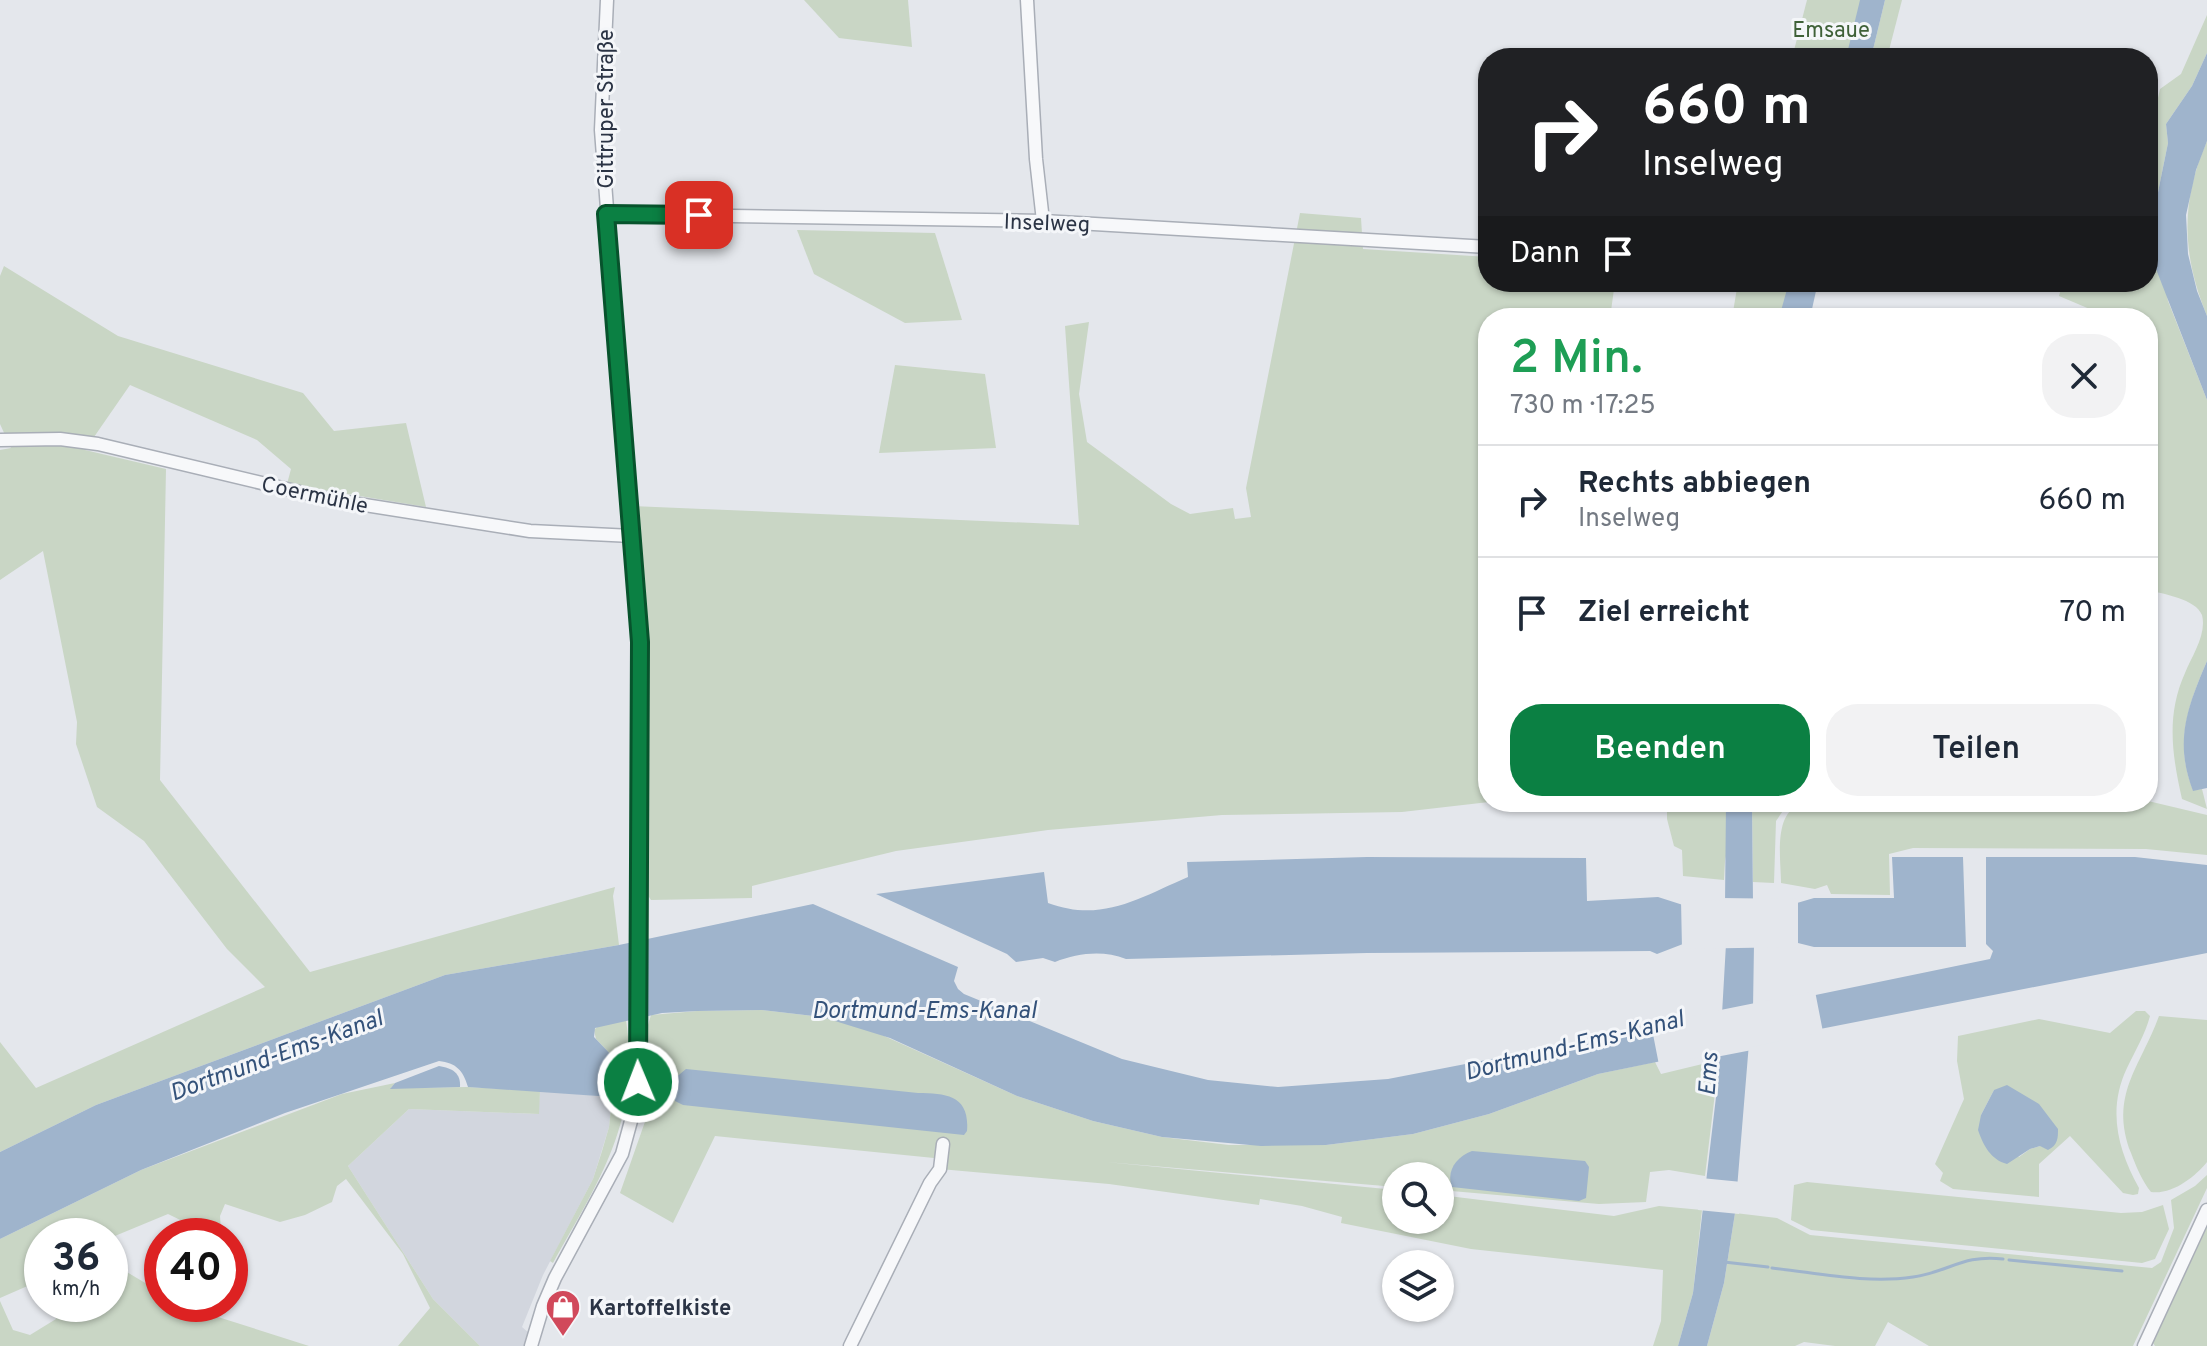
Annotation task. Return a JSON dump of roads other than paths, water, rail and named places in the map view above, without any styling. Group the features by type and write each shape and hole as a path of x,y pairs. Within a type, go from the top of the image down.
{"street":[{"name":"Gittruper Straße","path":"531,1346 555,1278 622,1154 638,1082 640,642 601,130 607,0"},
{"path":"1027,0 1036,159 1043,221"},
{"name":"Inselweg","path":"606,214 1043,221 1478,246"},
{"name":"Coermühle","path":"0,440 60,439 98,444 333,500 530,531 632,536"},
{"path":"850,1346 930,1183 940,1169 943,1144"},
{"path":"2144,1346 2207,1210"}],"water":[{"path":"1860,0 1885,0 1873,48 1848,48"},
{"path":"2207,53 2207,141 2196,170 2186,215 2188,254 2207,316 2207,400 2158,274 2158,192 2168,143 2166,124 2192,86"},
{"path":"1786,292 1816,292 1812,308 1782,308"},
{"path":"2207,661 2207,788 2193,791 2184,756 2185,725"},
{"name":"Dortmund-Ems-Kanal","path":"1726,812 1752,812 1753,903 1797,903 1814,898 1894,898 1892,857 1963,857 1966,947 1754,944 1753,1008 1990,959 1993,951 1986,944 1986,857 2135,857 2207,865 2207,953 1749,1043 1735,1213 1724,1283 1707,1346 1678,1346 1693,1293 1720,1049 1598,1074 1489,1114 1413,1134 1326,1145 1261,1146 1162,1137 1093,1121 1017,1096 890,1038 822,1017 762,1010 662,1013 595,1028 594,1037 616,1060 612,1097 468,1087 458,1068 439,1061 285,1113 141,1170 43,1218 24,1218 24,1227 0,1239 0,1152 96,1105 445,975 619,945 813,904 958,967 954,981 964,994 1122,1059 1208,1080 1278,1087 1388,1079 1722,1014 1726,944 1683,944 1657,954 1650,951 1367,953 1126,959 1099,954 1073,956 1055,962 1043,958 1016,962 1007,954 876,894 1044,872 1048,903 1086,910 1136,900 1188,877 1187,862 1367,857 1586,858 1587,901 1658,897 1683,905 1725,904"},
{"path":"439,1066 455,1072 460,1087 390,1089 395,1083"},
{"path":"686,1069 938,1094 954,1099 965,1110 967,1131 964,1135 683,1105 675,1101 674,1079"},
{"path":"2007,1085 2039,1104 2058,1129 2054,1146 2048,1150 2040,1146 2030,1149 2007,1164 1988,1151 1978,1130 1981,1115 1994,1090"},
{"path":"1472,1151 1585,1161 1589,1167 1586,1198 1579,1201 1454,1187 1454,1165"}],"waterway":[{"path":"1772,1268 1842,1277 1896,1279 1926,1275 1966,1261 2003,1259"},
{"path":"2009,1260 2122,1271"},
{"path":"1724,1262 1768,1267"}],"place":[{"name":"Kartoffelkiste","path":"563,1338"}],"park label":[{"name":"Emsaue","path":"1831,29"}],"water label":[{"name":"Ems","path":"1708,1074"}]}
